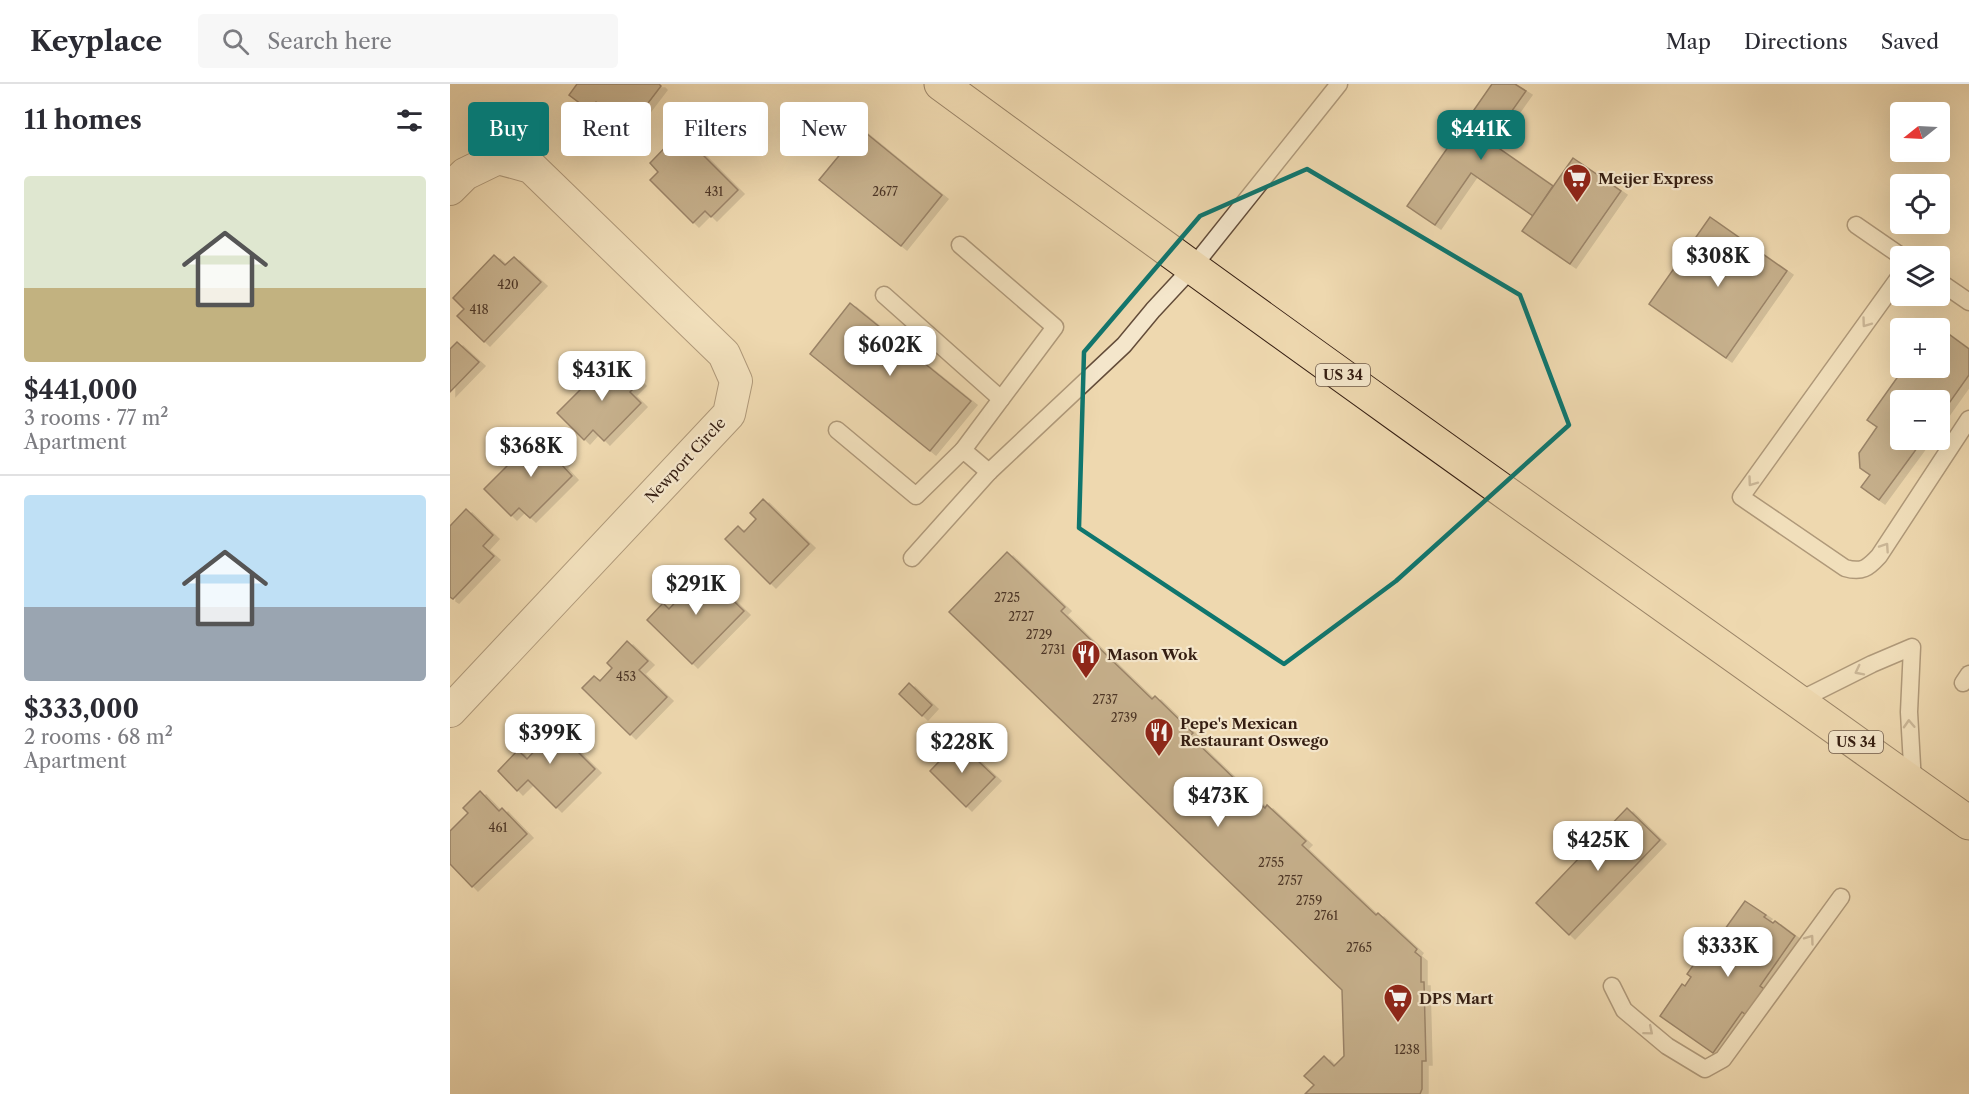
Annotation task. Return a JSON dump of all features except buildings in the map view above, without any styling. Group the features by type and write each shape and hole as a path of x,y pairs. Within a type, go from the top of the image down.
{"main road":[{"name":"US 34","path":"941,84 1192,268 1969,823"}],"street":[{"name":"Newport Circle","path":"450,189 465,174 498,158 531,167 724,354 736,381 729,414 450,711"}],"lane":[{"path":"912,558 989,472 1124,345 1192,268 1339,84"},
{"path":"1856,225 1890,248"},
{"path":"837,430 916,496 963,450 1055,327 960,245"},
{"path":"1950,289 1969,302"},
{"path":"1890,290 1741,496 1845,568 1856,571 1871,565 1879,555 1969,420"},
{"path":"884,295 1002,399"},
{"path":"963,450 989,472"},
{"path":"1798,701 1912,647 1909,712 1913,783"},
{"path":"1612,987 1624,1010 1667,1046 1705,1068 1723,1059 1841,897"}],"highlighted area":[{"path":"1307,169 1520,295 1569,425 1396,581 1284,664 1079,528 1084,352 1200,216"}],"place":[{"name":"Meijer Express","path":"1577,204"},
{"name":"Mason Wok","path":"1086,680"},
{"name":"Pepe's Mexican Restaurant Oswego","path":"1159,758"},
{"name":"DPS Mart","path":"1398,1024"}]}
